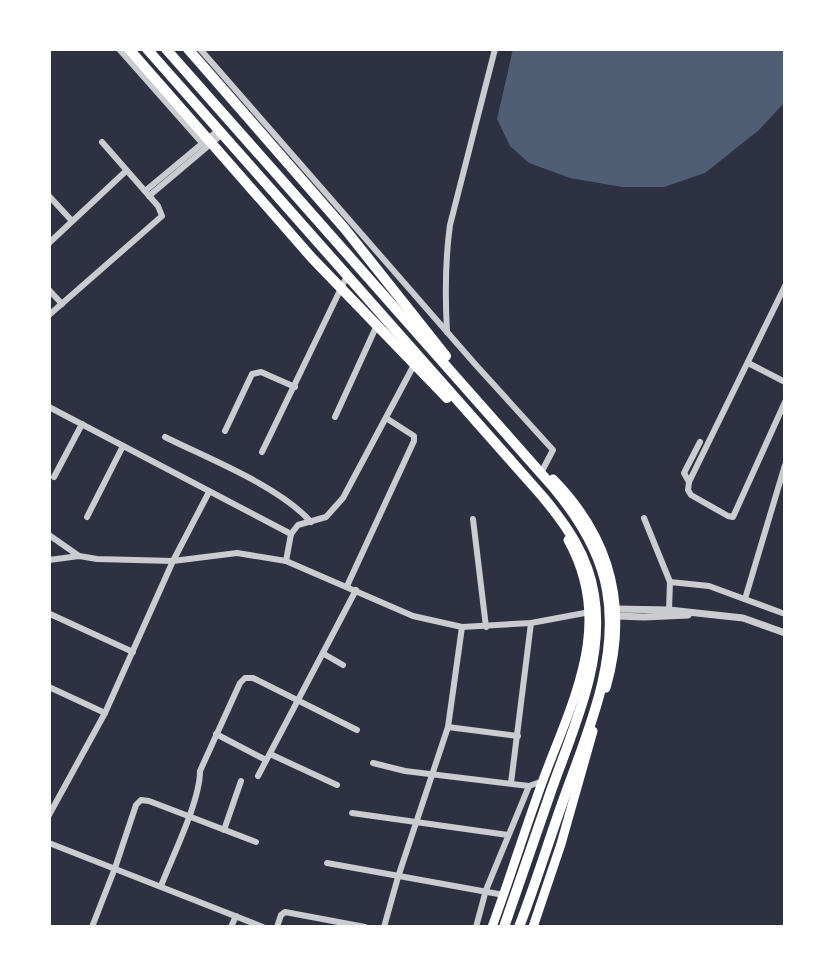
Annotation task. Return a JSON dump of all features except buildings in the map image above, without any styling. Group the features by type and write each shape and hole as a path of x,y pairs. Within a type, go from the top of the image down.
{"highway":[{"path":"129,49 196,127 212,138 328,275 514,464"},
{"path":"147,49 514,464 565,524 577,544 590,578 596,633 583,699 504,927"},
{"path":"168,49 566,502 589,538 604,575 610,615 607,654 597,703 519,927"},
{"path":"188,49 382,274 524,454"}],"main road":[{"path":"141,49 212,138 346,278 552,512 579,564 590,612 590,632 583,668 492,927"},
{"path":"168,49 575,505 595,536 610,573 616,612 615,645 610,675 561,844 533,927"}],"street":[{"path":"119,49 212,138"},
{"path":"200,49 553,450 543,470"},
{"path":"447,332 444,293 450,225 495,49"},
{"path":"233,120 250,105"},
{"path":"147,193 212,138"},
{"path":"147,193 212,138"},
{"path":"49,315 159,220 161,211 102,142"},
{"path":"49,243 127,171"},
{"path":"49,196 72,221"},
{"path":"262,452 346,278"},
{"path":"785,286 689,482 688,490 691,495 733,517 785,402"},
{"path":"49,290 62,304"},
{"path":"335,418 381,317"},
{"path":"286,561 291,534 298,525 326,517 343,498 417,358"},
{"path":"748,363 785,382"},
{"path":"225,431 252,374 257,371 295,387"},
{"path":"49,407 291,534"},
{"path":"347,586 414,440 409,431 386,418"},
{"path":"54,477 82,424"},
{"path":"165,437 248,478 297,506 311,522"},
{"path":"689,482 684,473 700,442"},
{"path":"87,517 123,446"},
{"path":"745,599 785,465"},
{"path":"49,815 106,713 173,561 209,492"},
{"path":"644,518 670,582 668,610"},
{"path":"473,519 486,627"},
{"path":"49,536 79,556"},
{"path":"49,560 79,556 173,561 237,553 286,561 413,616 462,628 531,622 590,612"},
{"path":"670,582 709,586 785,614"},
{"path":"258,776 356,590"},
{"path":"616,612 668,610 743,618 785,633"},
{"path":"616,612 669,617 696,614"},
{"path":"50,614 133,652"},
{"path":"511,783 531,622"},
{"path":"384,927 448,727 462,628"},
{"path":"324,654 343,665"},
{"path":"161,886 188,817 200,780 200,771 240,683 245,678 253,678 357,730"},
{"path":"49,687 106,713"},
{"path":"448,727 518,736"},
{"path":"216,734 337,785"},
{"path":"373,763 432,774 529,786 542,781"},
{"path":"225,830 241,781"},
{"path":"475,927 486,890 529,786"},
{"path":"92,927 136,805 141,800 256,842"},
{"path":"352,813 508,835"},
{"path":"49,843 262,927"},
{"path":"327,863 504,895"},
{"path":"277,927 281,915 285,912 365,927"},
{"path":"231,927 236,915"}],"water":[{"path":"513,49 785,49 785,102 759,130 705,173 664,187 622,187 570,178 529,163 510,146 497,119"}]}
